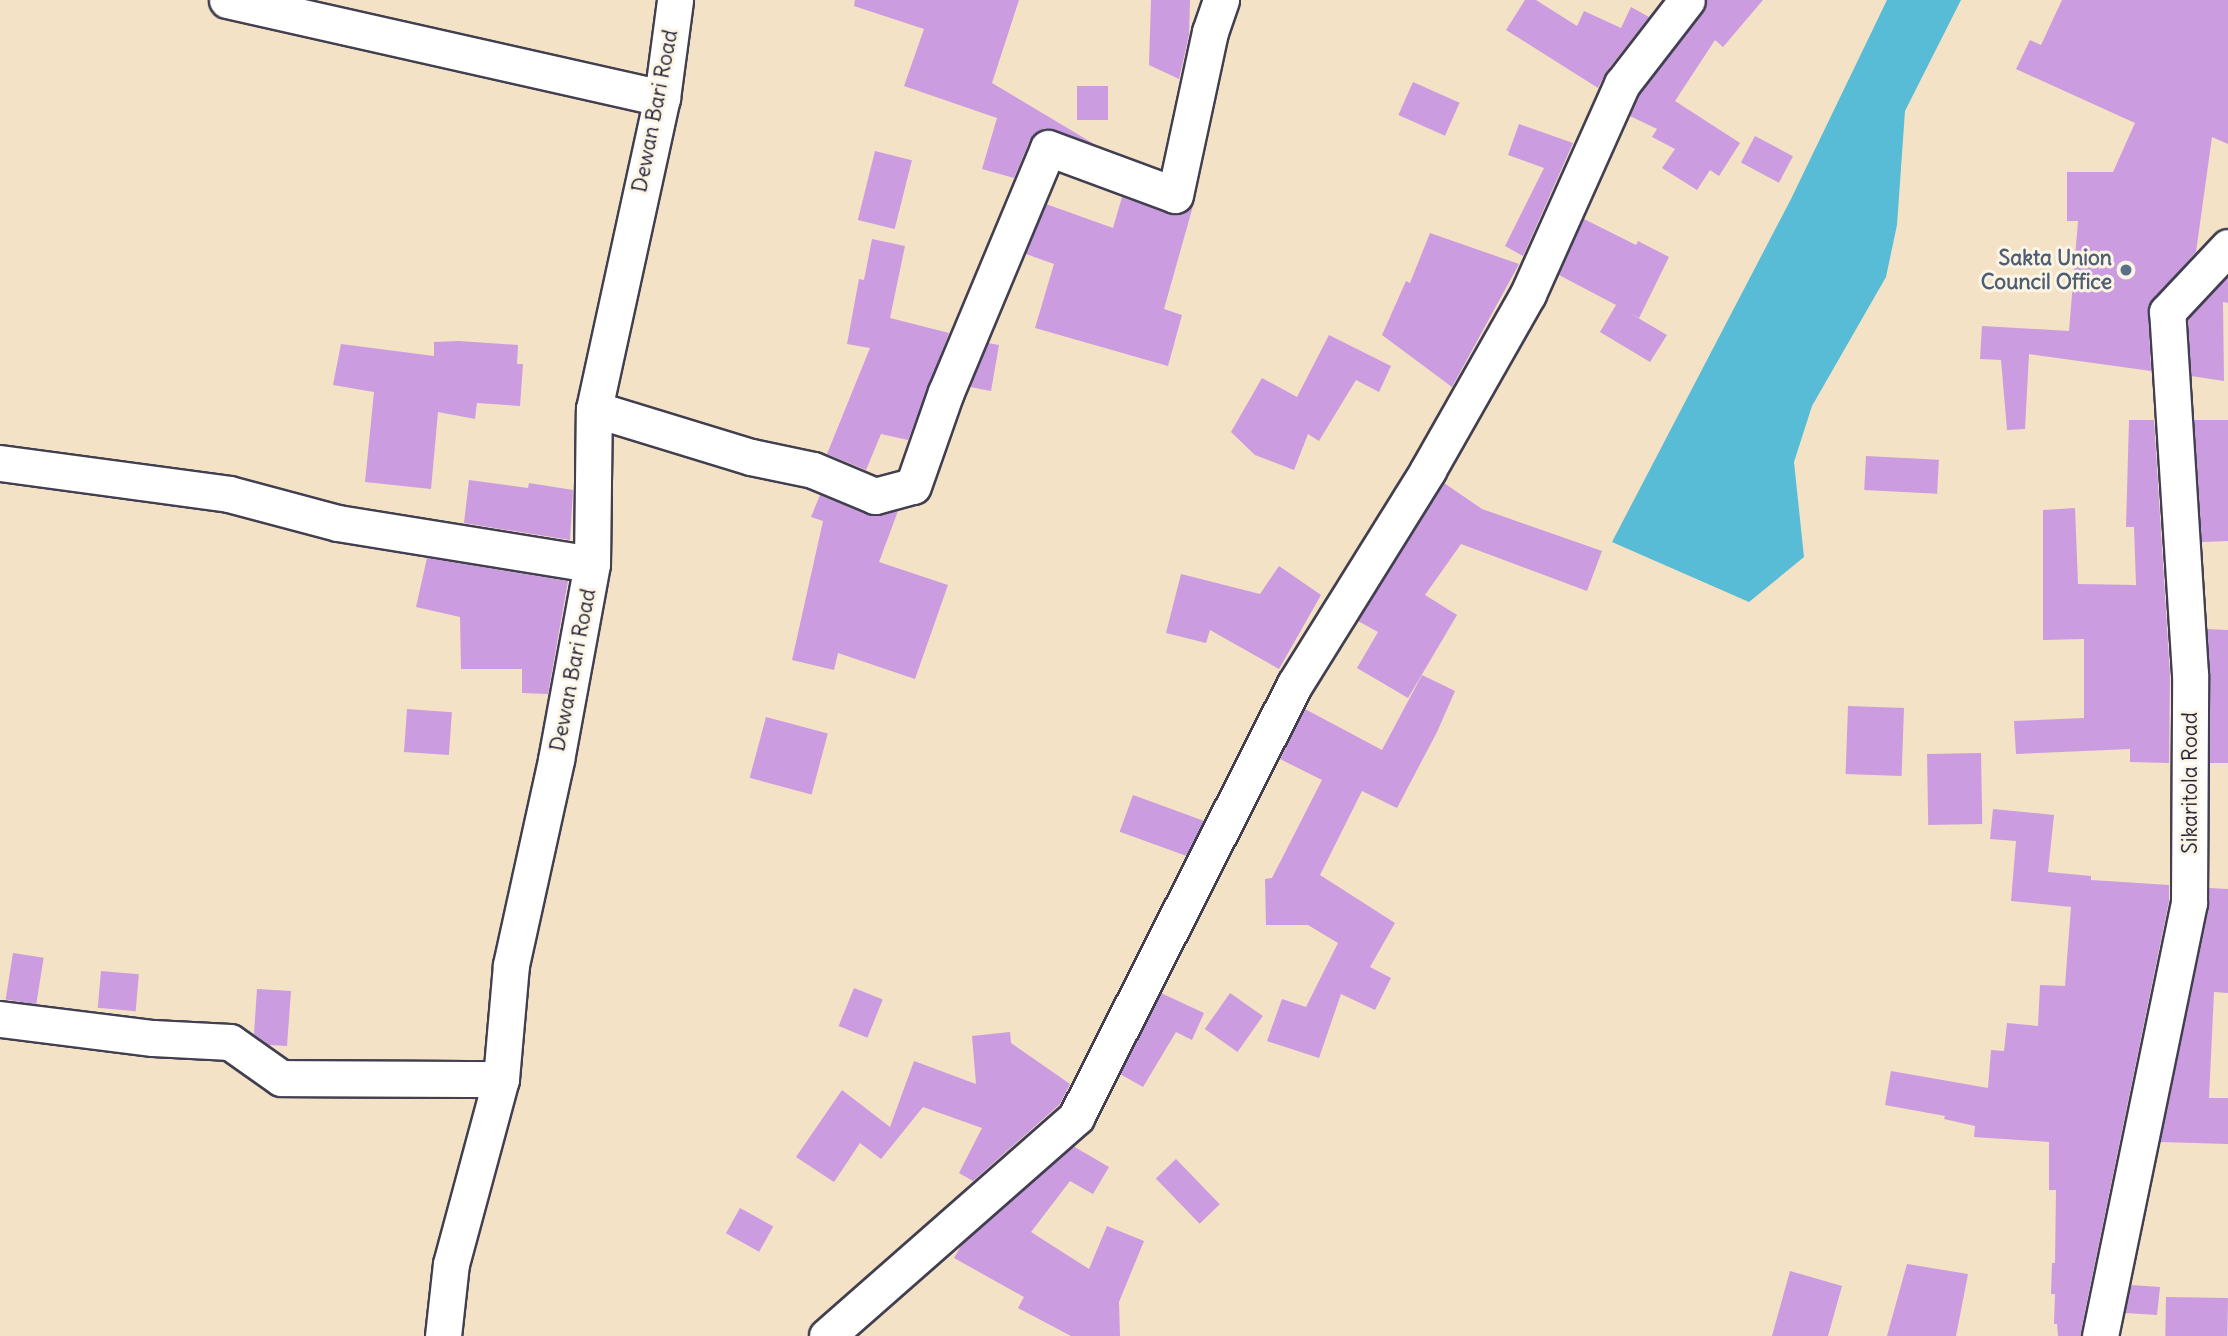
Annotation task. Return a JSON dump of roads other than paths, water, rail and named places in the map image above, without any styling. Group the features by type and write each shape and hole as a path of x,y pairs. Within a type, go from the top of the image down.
{"street":[{"path":"227,0 662,98"},
{"name":"Dewan Bari Road","path":"443,1336 451,1264 501,1079 511,965 556,760 592,564 594,409 662,98 675,0"},
{"path":"594,409 751,457 813,470 875,496 913,486 946,391 1048,148 1175,195 1210,32 1221,0"},
{"path":"827,1336 1076,1117 1295,684 1429,470 1528,294 1622,84 1687,0"},
{"name":"Sikaritola Road","path":"2101,1336 2189,903 2190,674 2167,312 2228,247"},
{"path":"0,463 229,494 338,523 592,564"},
{"path":"0,1019 153,1038 230,1042 281,1078 501,1079"}],"water":[{"path":"1887,0 1961,0 1905,111 1897,225 1886,277 1812,406 1794,462 1804,557 1749,602 1612,542 1791,199"}],"place":[{"name":"Sakta Union Council Office","path":"2126,270"}]}
